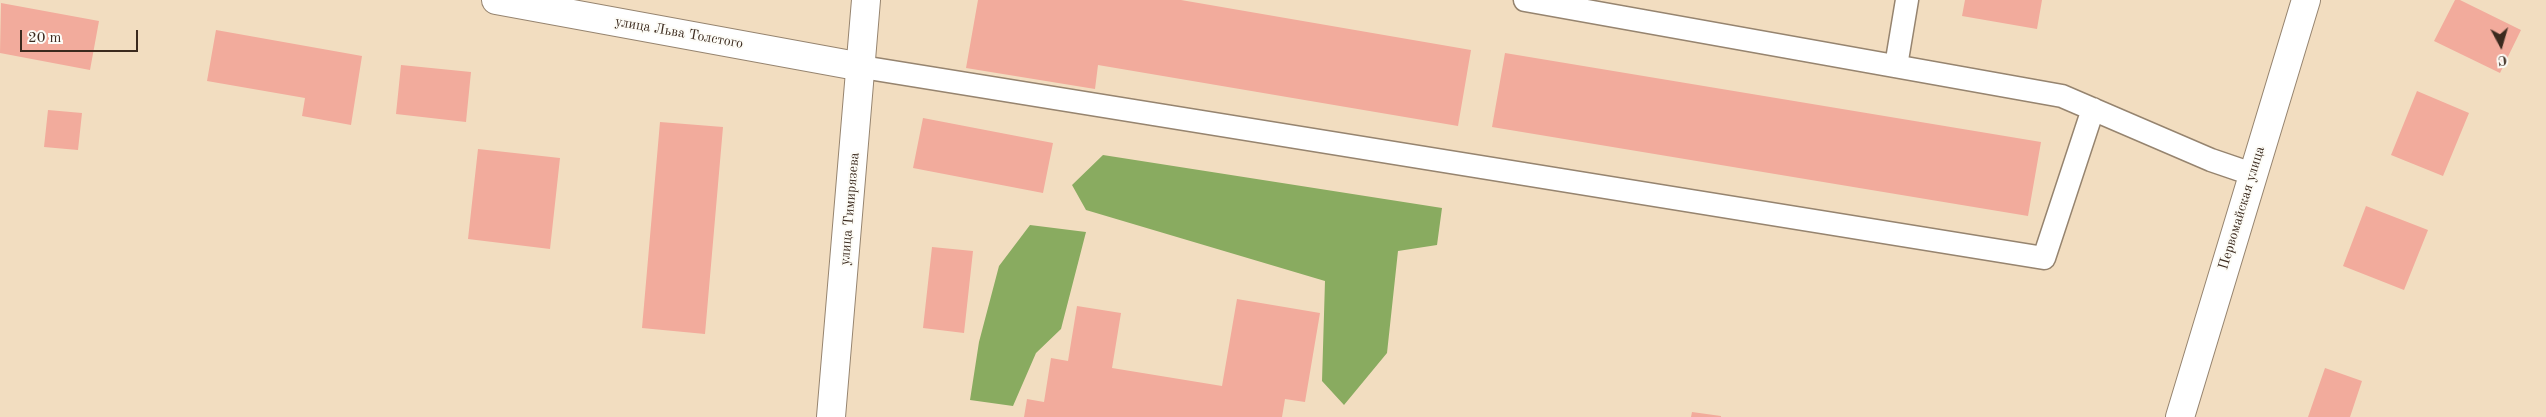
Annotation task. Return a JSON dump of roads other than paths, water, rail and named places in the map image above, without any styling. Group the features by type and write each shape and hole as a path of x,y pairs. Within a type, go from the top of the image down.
{"street":[{"name":"улица Льва Толстого","path":"496,0 862,67"},
{"name":"улица Тимирязева","path":"831,417 862,67 866,0"},
{"name":"Первомайская улица","path":"2180,417 2306,0"}],"lane":[{"path":"1525,0 1564,3 2062,96 2211,160 2252,174"},
{"path":"1896,66 1907,0"},
{"path":"862,67 2044,258 2093,109"}]}
